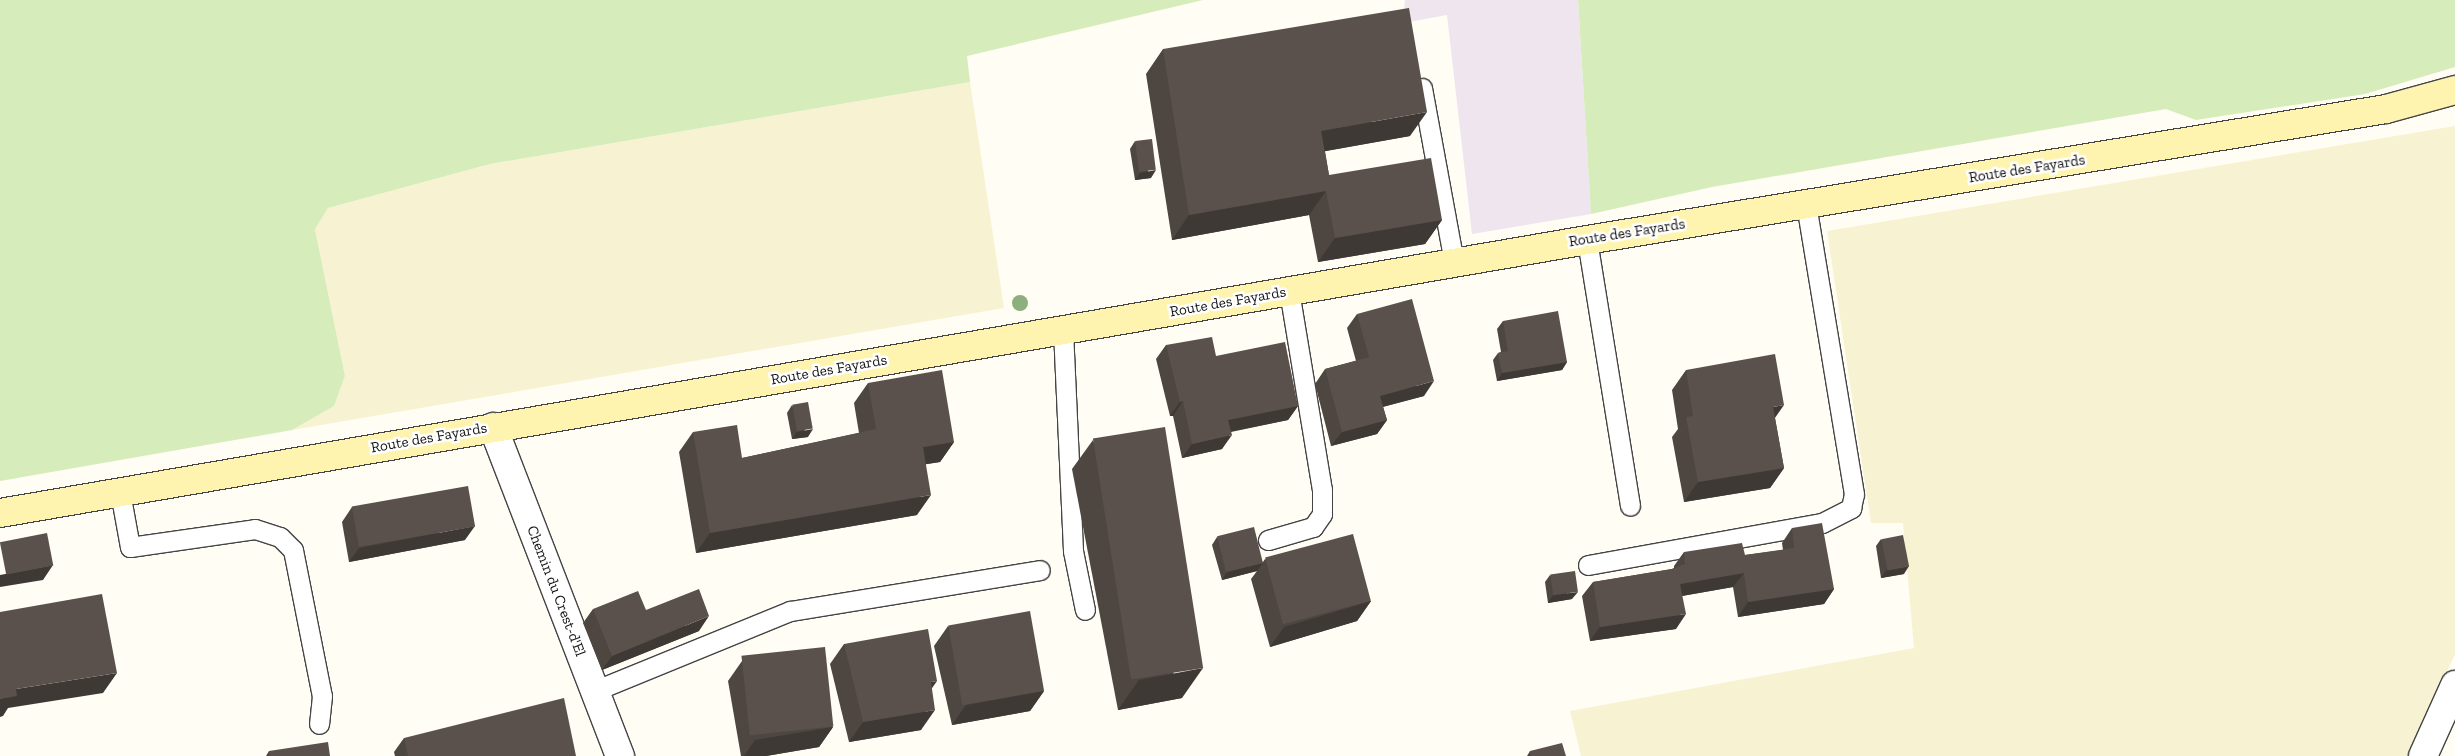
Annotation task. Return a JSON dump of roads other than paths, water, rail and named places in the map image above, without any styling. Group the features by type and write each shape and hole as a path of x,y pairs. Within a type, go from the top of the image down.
{"main road":[{"name":"Route des Fayards","path":"0,513 1587,240 2386,109 2455,90"}],"street":[{"name":"Chemin du Crest-d'El","path":"493,427 620,756"},
{"path":"2424,756 2455,686"}],"lane":[{"path":"1419,69 1454,264"},
{"path":"1588,565 1822,522 1851,508 1854,494 1806,204"},
{"path":"1587,240 1630,506"},
{"path":"1268,540 1313,527 1322,514 1289,292"},
{"path":"1063,330 1073,551 1085,610"},
{"path":"120,492 130,547 255,529 280,536 293,550 322,696 320,724"},
{"path":"594,691 790,612 1040,570"}]}
